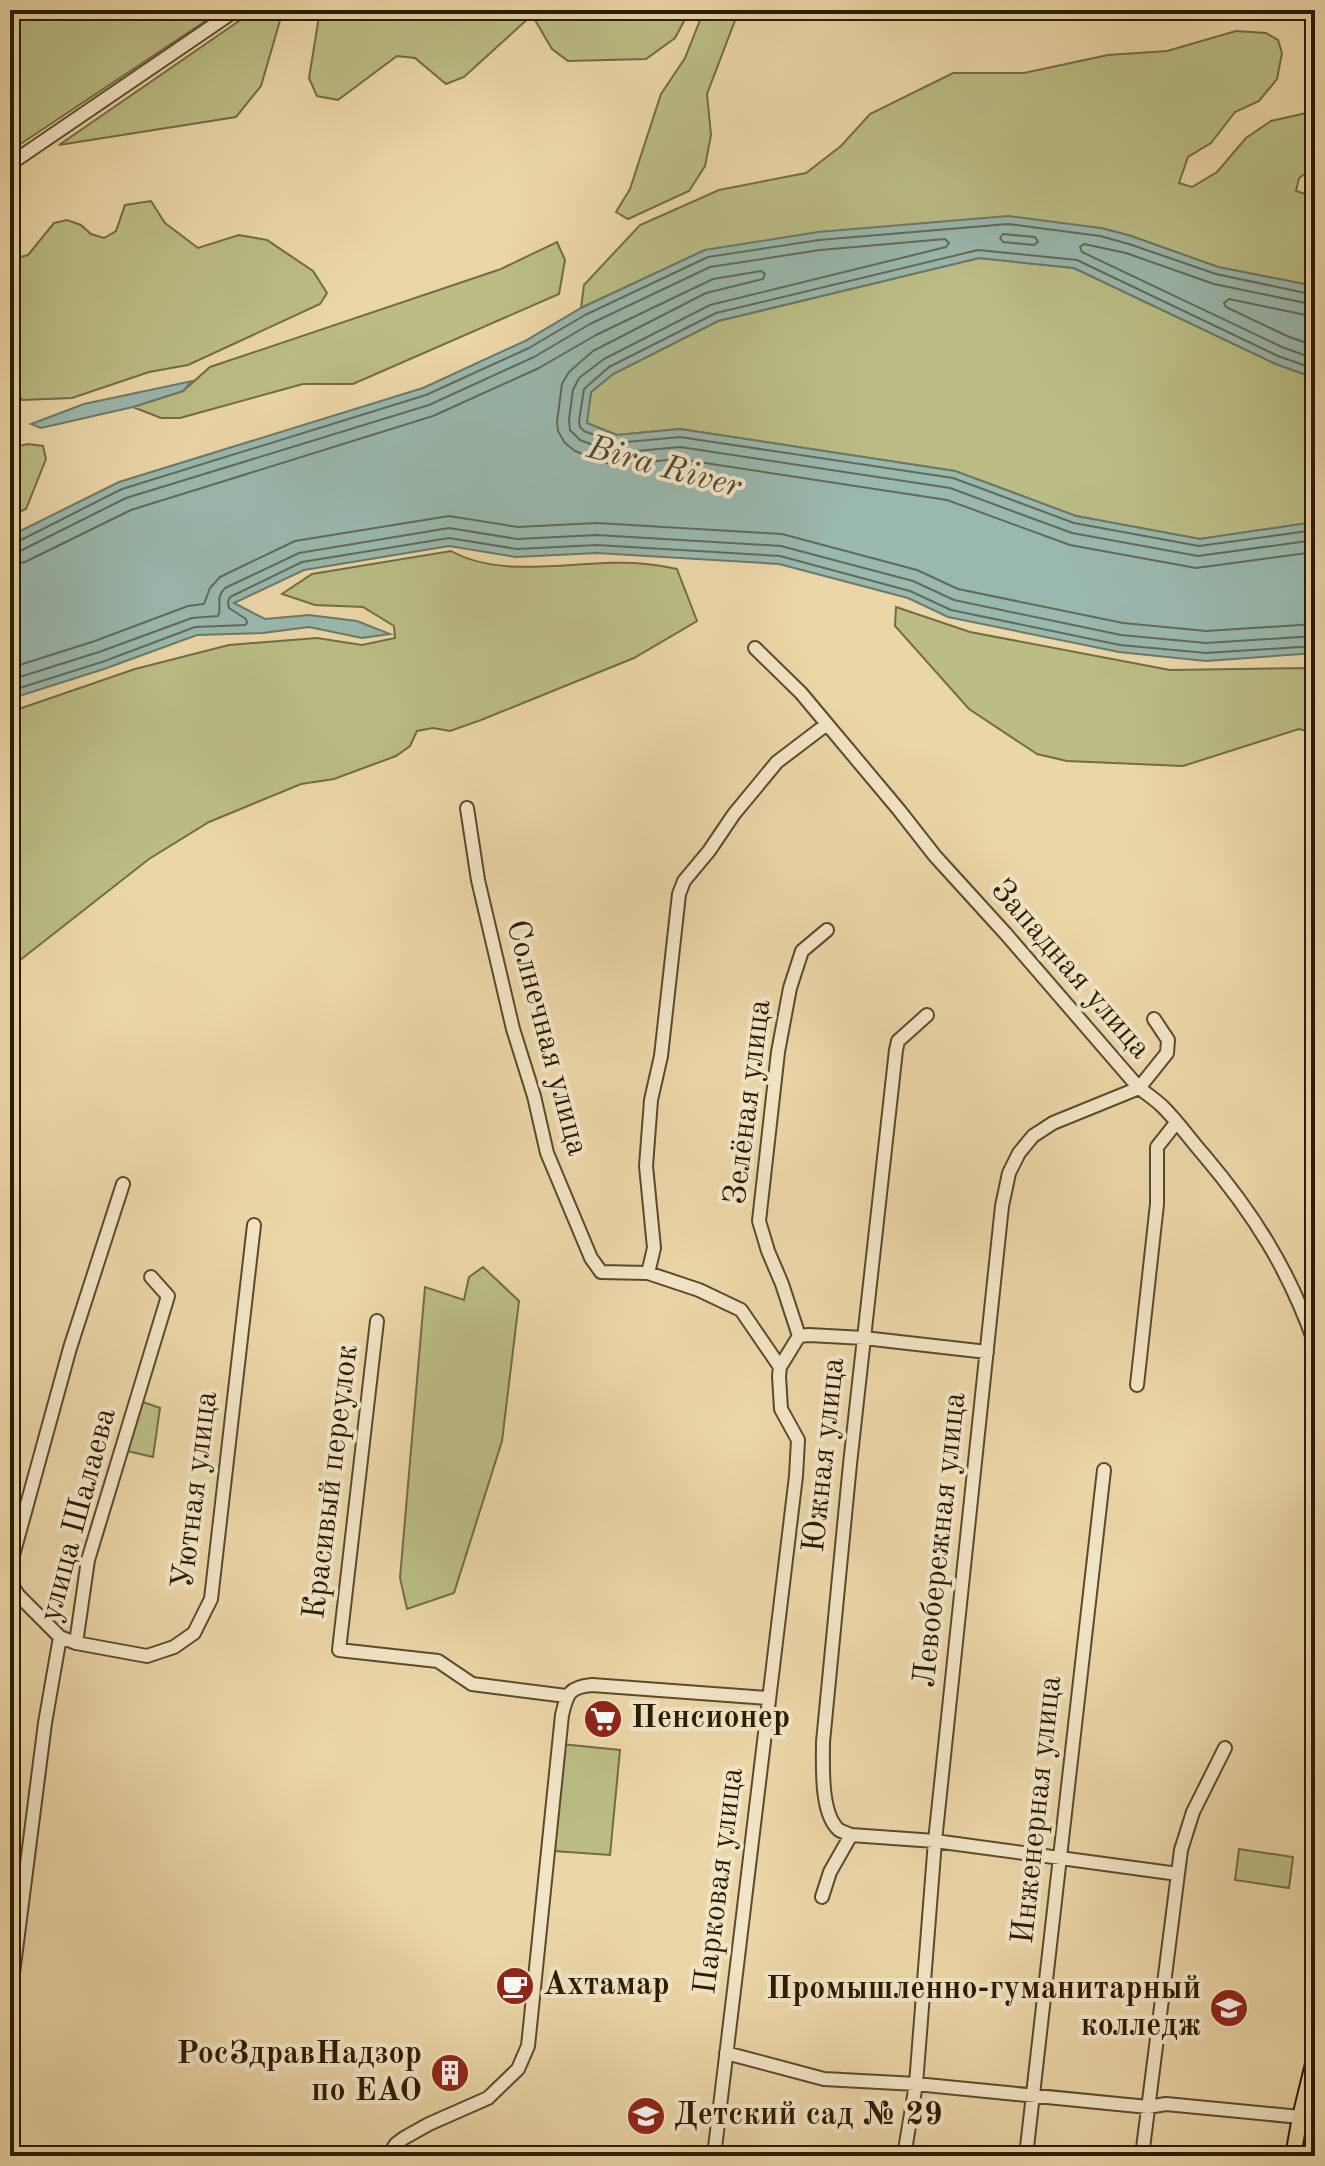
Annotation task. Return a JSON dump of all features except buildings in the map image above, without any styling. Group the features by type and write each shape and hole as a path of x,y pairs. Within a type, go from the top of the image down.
{"main road":[{"path":"1293,2156 1315,2056"}],"street":[{"path":"10,164 236,10"},
{"name":"Западная улица","path":"755,648 801,693 935,856 1139,1088 1163,1107 1237,1195 1289,1279 1315,1344"},
{"path":"827,724 777,762 684,881 679,894 661,1056 651,1100 646,1166 654,1248 648,1273 699,1290 741,1310 780,1367 799,1336 809,1335 987,1352"},
{"name":"Солнечная улица","path":"467,808 478,880 513,1029 534,1096 547,1153 591,1258 601,1272 648,1273"},
{"name":"Зелёная улица","path":"799,1336 759,1221 778,1052 790,988 802,951 827,930"},
{"name":"Южная улица","path":"851,1835 839,1830 832,1821 823,1777 838,1578 896,1050 898,1041 927,1015"},
{"name":"Левобережная улица","path":"904,2156 916,2084 935,1841 1002,1206 1009,1173 1019,1153 1033,1136 1053,1123 1139,1088 1167,1053 1168,1040 1154,1019"},
{"path":"1137,1385 1157,1204 1157,1147 1176,1123"},
{"path":"60,1637 18,1595 11,1583 12,1559 70,1348 123,1184"},
{"name":"Уютная улица","path":"76,1643 147,1656 174,1647 194,1633 211,1599 254,1225"},
{"name":"улица Шалаева","path":"10,1997 45,1723 60,1637 76,1643 88,1560 168,1296 151,1277"},
{"name":"Красивый переулок","path":"377,1321 339,1650 438,1661 472,1684 566,1696"},
{"name":"Парковая улица","path":"714,2156 796,1476 798,1440 781,1409 780,1367"},
{"name":"Инженерная улица","path":"1026,2156 1104,1470"},
{"path":"388,2156 404,2138 488,2098 518,2069 528,2046 566,1696 578,1686 592,1685 768,1698"},
{"path":"1142,2156 1181,1850 1193,1812 1225,1748"},
{"path":"822,1897 830,1872 851,1835 935,1841 1178,1874"},
{"path":"726,2053 824,2079 1300,2117"}],"green space":[{"path":"10,10 222,10 10,151"},
{"path":"255,10 283,10 261,86 236,117 59,145"},
{"path":"320,10 690,10 675,38 646,59 568,61 552,49 532,15 464,77 446,84 415,58 397,56 338,100 317,96 309,78"},
{"path":"704,10 739,10 707,94 711,135 705,166 689,191 628,219 616,212 630,189 661,94 685,58"},
{"path":"1236,31 1266,33 1278,40 1282,53 1277,79 1259,101 1235,112 1211,143 1188,157 1179,183 1192,187 1217,172 1246,138 1271,121 1315,111 1315,167 1299,178 1296,191 1315,197 1315,284 1218,267 1101,228 705,250 581,308 584,285 640,225 719,190 806,173 841,146 870,114 953,73 1024,73 1108,55 1167,51"},
{"path":"151,201 165,223 198,248 239,235 267,240 313,271 327,293 320,304 188,365 149,372 72,398 22,400 10,381 10,260 28,255 54,223 67,220 104,238 116,231 125,205"},
{"path":"557,242 565,260 559,294 353,384 303,384 180,418 161,418 133,407 183,391 210,367 501,269"},
{"path":"979,258 1074,268 1276,364 1315,378 1315,522 1200,539 1076,516 955,471 680,429 617,435 586,423 591,392 613,374 718,321"},
{"path":"28,444 43,446 46,459 26,509 10,516 10,448"},
{"path":"451,551 473,560 521,567 622,563 677,569 697,621 634,658 450,731 433,728 417,731 410,746 396,756 334,779 301,784 209,822 149,859 10,968 10,712 135,669 229,645 317,638 362,645 395,638 394,626 363,607 315,605 282,594 312,574"},
{"path":"896,607 970,632 1170,670 1315,668 1315,733 1299,729 1183,766 1067,761 1037,754 969,709 895,626"},
{"path":"483,1267 519,1301 502,1441 454,1593 407,1609 400,1578 425,1287 464,1300 469,1277"},
{"path":"143,1402 160,1408 153,1457 127,1451"},
{"path":"561,1744 620,1750 610,1855 554,1851"},
{"path":"1239,1849 1293,1857 1289,1888 1235,1880"},
{"path":"1315,2089 1315,2156 1301,2156 1307,2118"}],"water":[{"name":"Bira River","path":"1008,216 1101,228 1218,267 1309,285 1315,289 1315,378 1276,364 1074,268 979,258 718,321 613,374 591,392 587,423 617,435 680,429 955,471 1076,516 1200,539 1315,522 1315,653 1206,661 1119,652 948,617 908,598 779,564 597,553 516,557 449,546 304,570 234,603 265,619 309,615 357,621 390,634 362,638 309,627 263,633 197,635 10,699 10,536 119,482 423,388 525,341 581,308 705,250 818,232"},
{"path":"192,381 183,391 133,407 41,428 31,424 84,404"}],"place":[{"name":"Пенсионер","path":"603,1719"},
{"name":"Ахтамар","path":"515,1986"},
{"name":"Промышленно-гуманитарный колледж","path":"1229,2008"},
{"name":"РосЗдравНадзор по ЕАО","path":"450,2073"},
{"name":"Детский сад № 29","path":"646,2116"}]}
